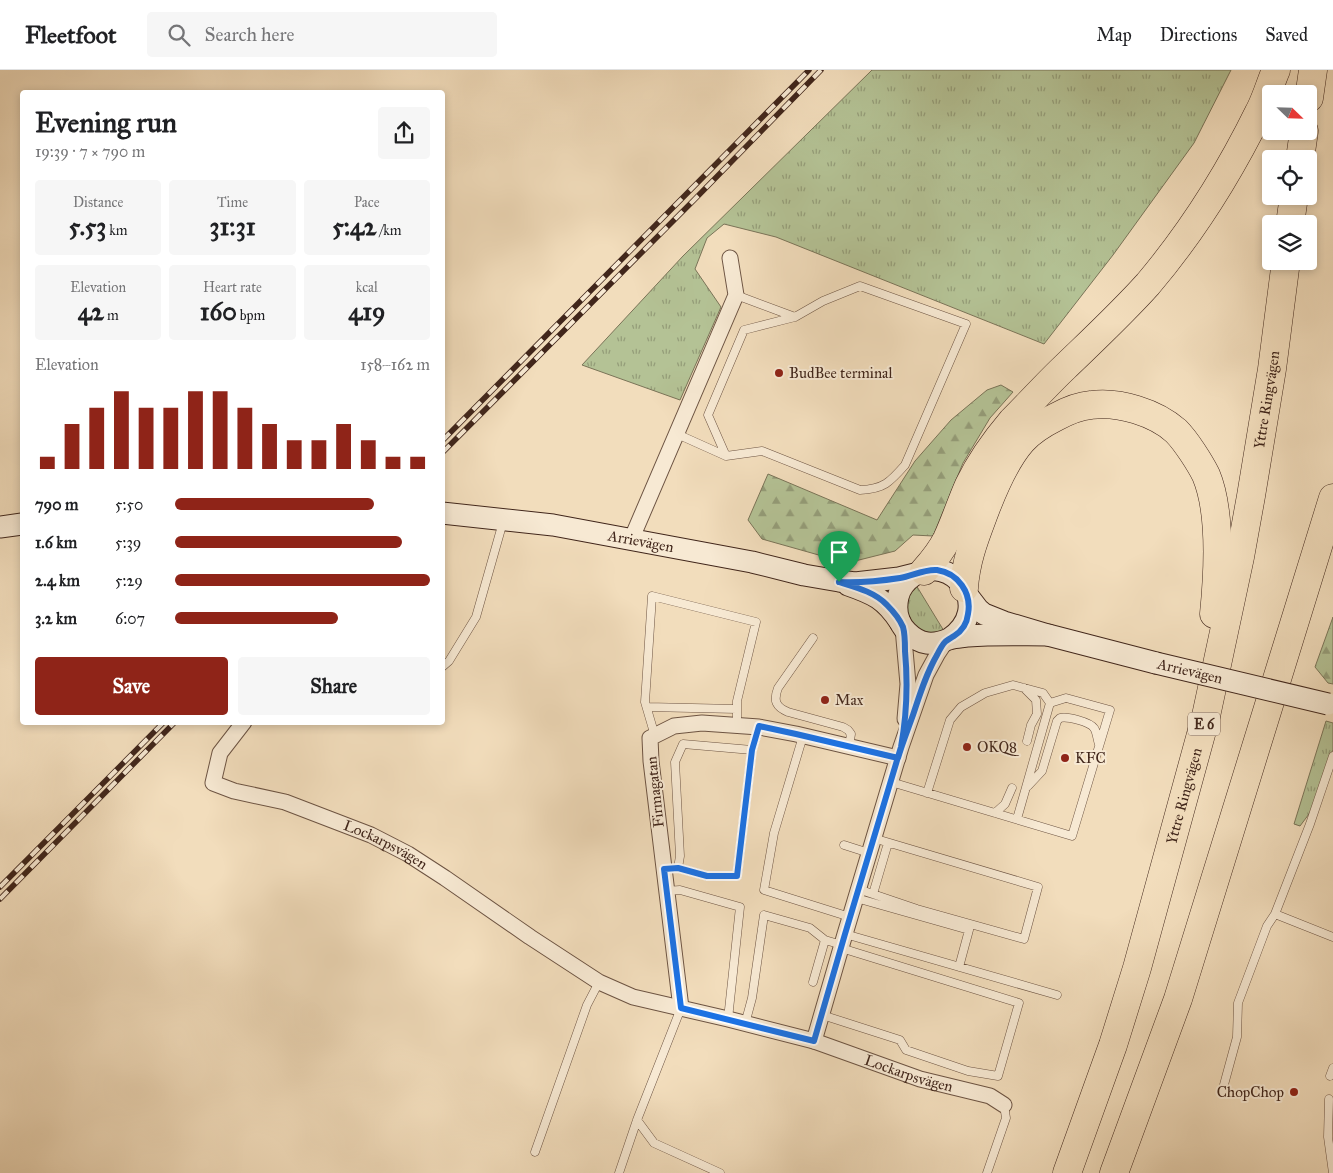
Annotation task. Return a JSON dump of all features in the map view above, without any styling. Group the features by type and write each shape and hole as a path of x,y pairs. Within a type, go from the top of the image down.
{"highway":[{"path":"920,573 937,556 947,539 970,484 998,437 1031,401 1148,284 1187,232 1214,192 1260,111 1276,70"},
{"path":"1311,85 1313,70"},
{"name":"Yttre Ringvägen","path":"1067,1173 1113,1045 1137,968 1206,716 1240,557 1272,369 1285,270"},
{"path":"966,592 966,567 970,550 988,504 1008,461 1022,441 1046,422 1066,412 1091,405 1103,404 1120,405 1150,415 1176,432 1195,457 1206,476 1216,516 1218,537 1214,612 1197,715 1166,839 1137,968"},
{"path":"1178,999 1333,498"},
{"path":"1114,1173 1244,822 1304,636 1333,567"}],"main road":[{"name":"Arrievägen","path":"445,513 553,525 752,562 839,582 855,583 899,578 920,573"},
{"path":"0,527 20,524"},
{"path":"934,570 943,571 958,580 966,592 969,606 968,616 958,634 948,640 927,643 918,640 910,635 902,625 897,614 896,604 902,587 908,580 920,573 934,570"},
{"name":"Arrievägen","path":"839,582 865,591 882,601 892,610 902,625"},
{"name":"Arrievägen","path":"966,592 978,609 990,617 1048,635 1330,705"},
{"name":"Arrievägen","path":"948,640 1001,634 1048,635"}],"street":[{"path":"631,540 736,295 730,258"},
{"path":"899,753 905,722 908,684 902,625"},
{"path":"814,1041 857,893 877,844 899,753 926,675 938,653 948,640"},
{"name":"Firmagatan","path":"681,1008 666,892 671,868 650,756 650,738 674,726 702,723 759,726 849,747 899,753"},
{"name":"Lockarpsvägen","path":"242,725 220,753 213,783 234,791 285,802 371,835 408,854 599,982 633,997 814,1041 920,1079 990,1096 1004,1104"}],"lane":[{"path":"677,434 726,456 762,451 860,490 873,489 890,482 905,465 966,324 860,286 823,301 794,317 744,330 708,415 726,456"},
{"path":"736,295 794,317"},
{"path":"445,664 476,617 504,520"},
{"path":"654,736 645,702 652,596 756,622 737,701 737,725"},
{"path":"813,638 778,688 775,696 776,702 780,708 788,712 848,730 851,734 849,747"},
{"path":"927,793 950,720 961,707 985,693 1013,685 1043,692 1050,703 1017,819"},
{"path":"1024,688 1036,700 1037,714 1026,741"},
{"path":"891,782 1072,836 1110,710 1066,698 1050,703"},
{"path":"647,707 737,709"},
{"path":"1026,789 1042,771 1057,721 1060,718 1066,717 1092,725 1096,730 1099,746"},
{"path":"752,750 683,744 675,762 680,856 671,868 707,876 737,876 752,750 759,726"},
{"path":"803,736 774,833 764,890 850,917"},
{"path":"1222,1092 1237,1037 1238,1002 1267,926 1275,914 1310,824 1333,756"},
{"path":"995,813 1005,804 1012,788"},
{"path":"873,894 877,844"},
{"path":"844,845 877,844 1038,887 1024,938 917,909 873,894 857,893"},
{"path":"666,892 680,890 740,907 728,1019"},
{"path":"857,893 970,930 959,967"},
{"path":"1275,914 1333,937"},
{"path":"745,1024 752,998 764,915 810,928 825,940 959,967 1057,995"},
{"path":"813,982 825,940"},
{"path":"822,1015 900,1040 906,1050 968,1071 998,1076 1019,1003 842,942"},
{"path":"535,1152 587,1005 599,982"},
{"path":"619,1173 681,1008"},
{"path":"1329,1099 1328,1137 1333,1173"},
{"path":"988,1173 1006,1118 1004,1104"},
{"path":"638,1120 654,1143 720,1173"}],"green space":[{"path":"872,70 1231,70 1194,143 1113,255 1044,344 776,237 724,224 707,238 695,269 721,307 680,400 582,365 683,256"},
{"path":"1001,385 1013,392 990,418 963,463 933,536 913,535 895,551 847,563 762,539 748,520 768,474 877,520 915,461 951,420 987,390"},
{"path":"916,585 944,631 927,632 919,629 912,621 907,611 907,600"},
{"path":"1333,617 1333,684 1328,683 1315,667"},
{"path":"1326,721 1333,723 1333,750 1312,810 1300,826 1294,824"}],"railway":[{"path":"445,438 809,70"},
{"path":"445,450 821,70"},
{"path":"0,887 161,725"},
{"path":"0,899 172,725"}],"place":[{"name":"BudBee terminal","path":"779,373"},
{"name":"Max","path":"825,700"},
{"name":"OKQ8","path":"967,747"},
{"name":"KFC","path":"1065,758"},
{"name":"ChopChop","path":"1294,1092"}],"route":[{"path":"839,582 855,583 899,578 934,570 943,571 958,580 968,596 968,616 964,626 958,634 946,641 926,675 898,758 796,734 759,726 752,750 737,876 707,876 678,868 664,869 681,1008 814,1041 845,934 891,782 901,747 908,684 903,628 892,610 878,598 865,591 839,582"}]}
